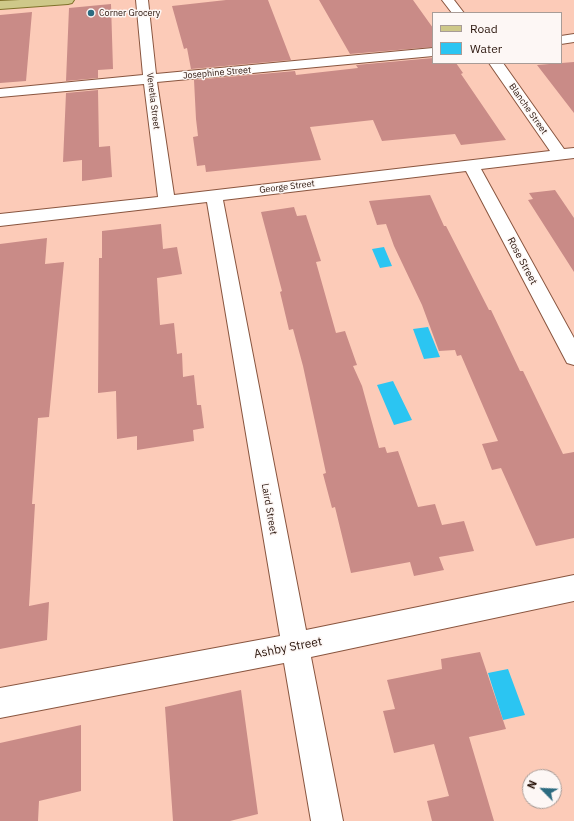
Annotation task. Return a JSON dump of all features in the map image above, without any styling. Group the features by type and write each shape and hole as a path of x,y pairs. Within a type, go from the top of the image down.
{"main road":[{"path":"0,5 68,0"}],"street":[{"name":"Venetia Street","path":"142,0 150,79 167,202"},
{"path":"448,0 457,12"},
{"path":"562,40 574,38"},
{"name":"Josephine Street","path":"0,93 432,52"},
{"name":"Blanche Street","path":"497,64 567,154"},
{"name":"George Street","path":"0,220 167,202 567,154"},
{"name":"Rose Street","path":"470,165 574,357"},
{"name":"Laird Street","path":"214,196 294,647 327,821"},
{"name":"Ashby Street","path":"0,703 294,647 574,588"}],"water":[{"path":"384,247 392,266 380,268 372,249"},
{"path":"428,327 440,357 424,359 413,329"},
{"path":"393,381 412,420 394,425 377,385"},
{"path":"508,669 525,715 503,720 488,673"}],"building":[{"path":"226,0 268,0 291,60 191,69 187,48 184,49 172,6"},
{"path":"319,0 413,0 432,27 432,47 350,54"},
{"path":"111,4 113,69 98,70 98,78 66,81 69,8"},
{"path":"32,12 26,81 0,83 0,15"},
{"path":"432,58 432,64 457,64 463,73 461,74 506,140 461,145 455,134 382,141 373,120 310,127 321,160 206,172 205,165 197,166 193,137 198,136 194,80 295,71 296,75 358,68 356,65"},
{"path":"574,62 574,113 537,65"},
{"path":"98,90 99,147 110,146 112,177 82,181 82,160 63,162 66,93"},
{"path":"555,190 574,218 574,272 528,200 533,199 529,193"},
{"path":"430,195 444,226 446,226 489,310 491,310 520,371 523,371 563,454 574,452 574,538 536,546 501,468 492,470 482,444 498,441 461,355 457,356 455,350 439,351 422,305 394,246 386,224 377,225 369,201"},
{"path":"294,207 297,216 306,215 321,261 316,262 336,333 345,331 357,365 353,366 362,386 379,448 385,447 387,453 398,451 418,507 435,504 442,525 464,521 474,551 439,557 444,570 414,576 410,562 351,573 335,507 332,508 323,474 326,473 303,366 293,329 289,330 280,292 282,291 261,212"},
{"path":"161,224 163,249 177,247 182,274 157,278 160,325 174,323 177,354 182,353 183,377 194,375 197,405 201,405 204,428 193,430 194,441 137,450 137,436 117,439 116,391 98,393 99,258 102,258 102,231"},
{"path":"47,238 45,264 64,262 49,417 38,418 32,504 35,504 29,606 49,602 47,640 0,649 0,244"},
{"path":"480,652 506,729 469,737 494,821 432,821 427,801 449,796 434,744 394,753 383,711 395,709 387,680 442,669 441,659"},
{"path":"241,690 258,814 230,821 173,821 165,707"},
{"path":"81,725 81,791 39,801 38,821 0,821 0,743"}],"place":[{"name":"Corner Grocery","path":"91,13"}]}
